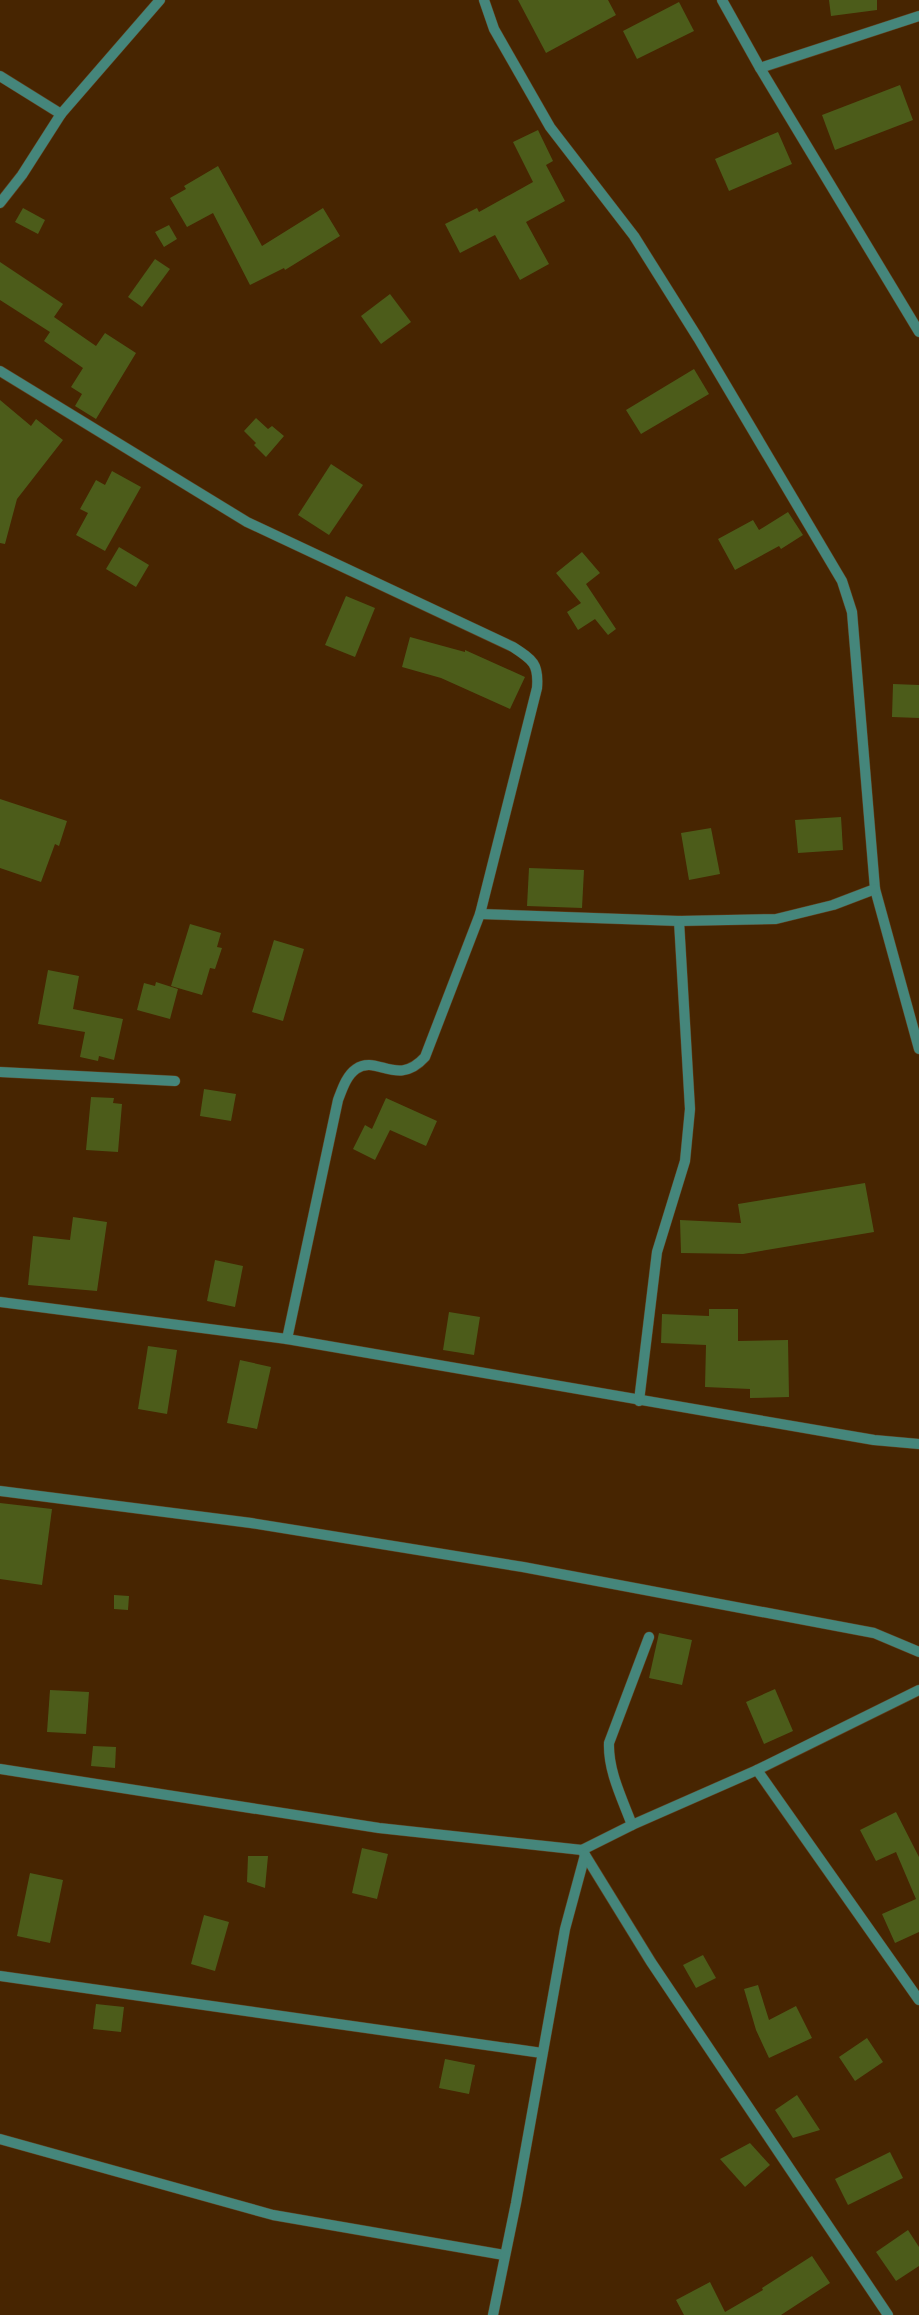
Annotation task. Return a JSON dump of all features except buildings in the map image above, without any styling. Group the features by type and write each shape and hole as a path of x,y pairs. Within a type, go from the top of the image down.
{"street":[{"path":"0,203 22,175 61,114 160,0"},
{"path":"484,0 494,29 550,126 634,236 698,338 842,581 852,612 875,889 917,1035 919,1049"},
{"path":"722,0 760,68 919,332"},
{"path":"760,68 919,16"},
{"path":"0,76 61,114"},
{"path":"0,371 247,522 513,647 530,658 538,671 537,688 480,914 425,1057 416,1068 401,1071 370,1066 356,1068 346,1080 338,1100 287,1339"},
{"path":"480,914 679,920 776,919 833,905 875,889"},
{"path":"639,1401 658,1252 685,1161 690,1108 679,920"},
{"path":"0,1072 175,1081"},
{"path":"0,1302 287,1339 639,1401 874,1440 919,1444"},
{"path":"0,1491 251,1523 523,1567 874,1633 919,1652"},
{"path":"632,1825 611,1769 608,1755 609,1743 649,1637"},
{"path":"0,1769 379,1828 583,1853 632,1825 757,1770 919,1690"},
{"path":"757,1770 919,2000"},
{"path":"493,2315 516,2203 565,1929 583,1853"},
{"path":"583,1853 656,1970 888,2315"},
{"path":"0,1976 542,2053"},
{"path":"0,2139 273,2215 504,2255"}]}
